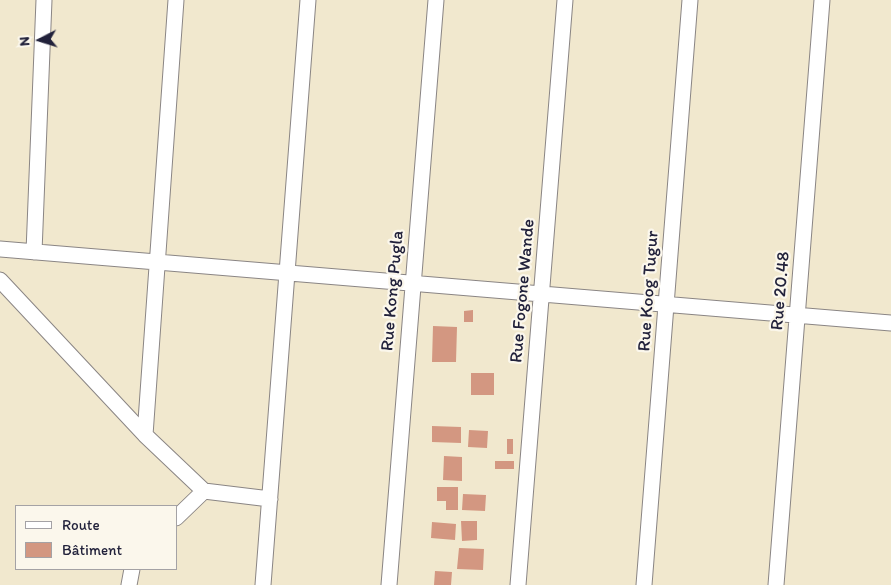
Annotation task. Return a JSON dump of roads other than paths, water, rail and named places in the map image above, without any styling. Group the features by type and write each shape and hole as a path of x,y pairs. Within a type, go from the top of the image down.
{"street":[{"path":"34,252 44,0"},
{"path":"145,436 176,0"},
{"path":"263,585 308,0"},
{"name":"Rue Kong Pugla","path":"388,585 436,0"},
{"name":"Rue Fogone Wande","path":"518,585 565,0"},
{"name":"Rue Koog Tugur","path":"644,585 690,0"},
{"name":"Rue 20.48","path":"776,585 822,0"},
{"path":"0,249 891,323"},
{"path":"0,280 145,436 204,491 270,499"},
{"path":"178,516 204,491"},
{"path":"129,585 132,570"}]}
